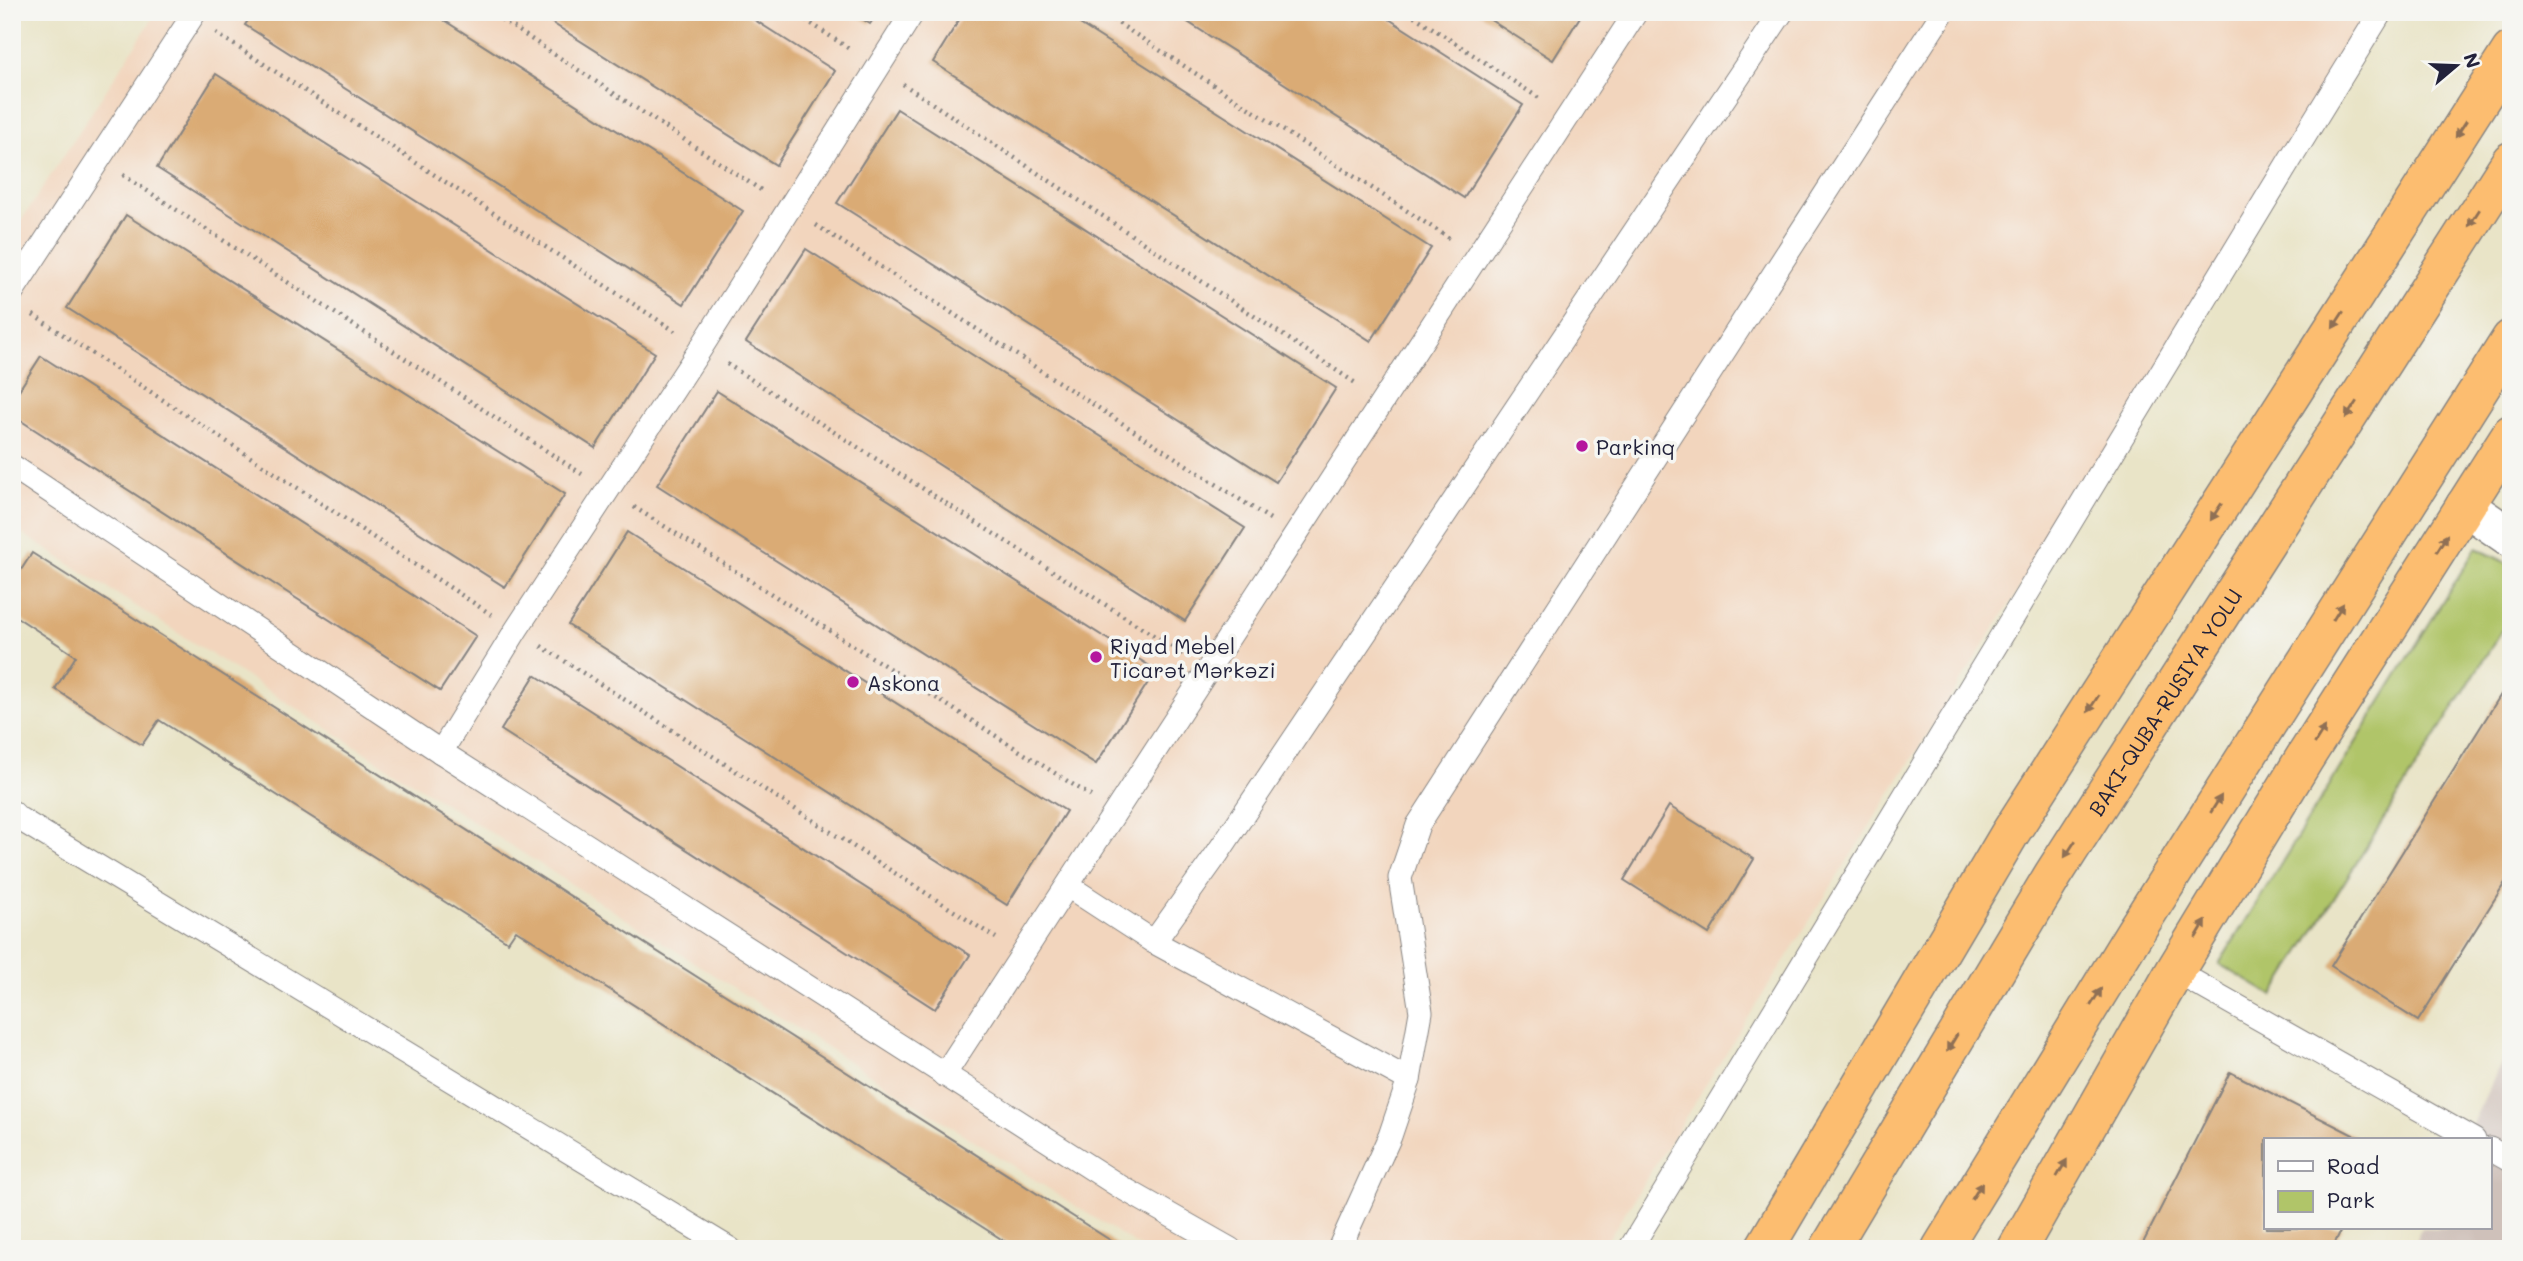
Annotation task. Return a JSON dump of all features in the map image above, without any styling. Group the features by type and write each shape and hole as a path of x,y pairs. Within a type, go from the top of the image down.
{"highway":[{"path":"1764,1249 2009,835 2511,51"},
{"path":"1829,1249 2053,875 2511,161"},
{"path":"1941,1249 2135,932 2511,339"},
{"path":"2017,1249 2175,971 2304,759 2511,435"}],"street":[{"path":"2465,506 2511,537"}],"lane":[{"path":"12,292 195,12"},
{"path":"441,752 516,630 701,348 913,12"},
{"path":"944,1075 1636,12"},
{"path":"1154,942 1225,842 1782,12"},
{"path":"1339,1249 1390,1136 1409,1080 1421,1012 1400,878 1418,825 1943,12"},
{"path":"1630,1249 2378,13"},
{"path":"12,466 441,752 1119,1186 1230,1249"},
{"path":"14,819 730,1249"},
{"path":"1068,886 1154,942 1409,1080"},
{"path":"2175,971 2470,1138"},
{"path":"2492,1150 2511,1161"}],"path":[{"path":"490,12 1296,537"},
{"path":"794,12 1384,401"},
{"path":"1101,12 1479,257"},
{"path":"1408,12 1569,118"}],"shaded area":[{"name":"Riyad Mebel Ticarət Mərkəzi","path":"157,12 2384,12 1602,1249 1143,1249 12,527 12,235"},
{"path":"2511,1043 2511,1249 2411,1249 2421,1230 2492,1230 2492,1138 2465,1138"}],"green space":[{"path":"2476,548 2511,565 2511,616 2273,996 2219,964"}],"building":[{"path":"254,12 431,12 743,211 684,304 245,25"},
{"path":"535,12 742,12 835,71 776,165"},
{"path":"851,12 878,12 870,24"},
{"path":"964,12 1061,12 1431,248 1371,341 933,62"},
{"path":"1172,12 1378,12 1523,105 1464,198"},
{"path":"1478,12 1583,12 1553,60"},
{"path":"216,74 655,353 595,448 157,168"},
{"path":"897,109 1336,388 1276,482 837,203"},
{"path":"126,215 565,494 505,587 67,308"},
{"path":"806,249 1245,528 1185,621 746,342"},
{"path":"41,356 476,636 440,691 12,415 12,401"},
{"path":"717,391 1156,670 1096,764 657,485"},
{"path":"627,532 1066,811 1007,905 568,625"},
{"path":"32,553 1124,1249 1017,1249 516,930 508,942 159,720 142,745 55,689 76,656 12,614 12,584"},
{"path":"535,675 970,955 935,1009 501,730"},
{"path":"2505,688 2511,691 2511,873 2418,1021 2331,966"},
{"path":"1669,806 1754,859 1709,934 1624,880"},
{"path":"2230,1072 2359,1138 2264,1138 2264,1230 2341,1230 2332,1249 2155,1249 2143,1243"}],"place":[{"name":"Parkinq","path":"1582,446"},
{"name":"Riyad Mebel Ticarət Mərkəzi","path":"1096,657"},
{"name":"Askona","path":"853,682"}]}
